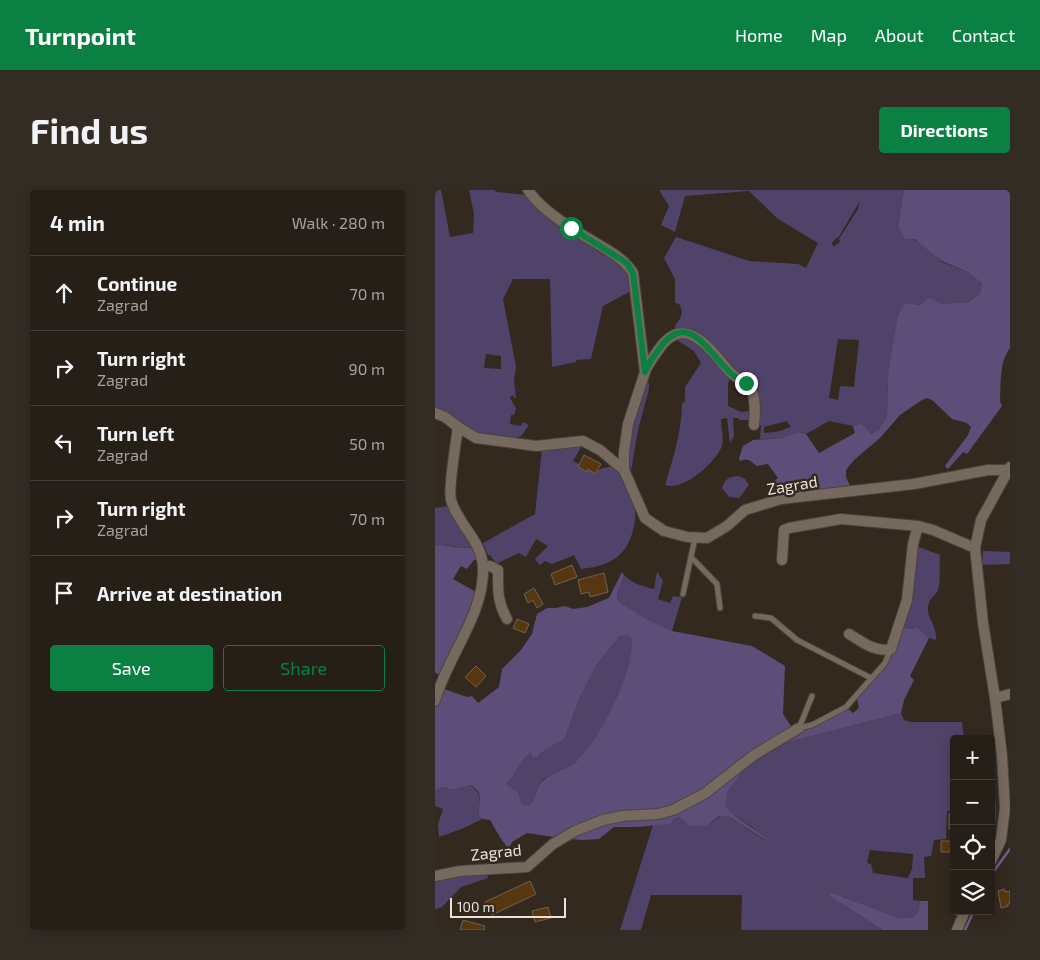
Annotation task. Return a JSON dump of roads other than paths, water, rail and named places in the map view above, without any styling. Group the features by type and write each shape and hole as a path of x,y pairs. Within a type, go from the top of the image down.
{"street":[{"name":"Zagrad","path":"528,190 542,205 571,228 627,263 633,273 645,372"},
{"name":"Zagrad","path":"754,425 754,400 751,390 746,383 732,374 702,341 695,336 681,332 670,337 653,357 645,372 628,424 624,452 624,470 645,518 664,531 687,537 707,538 727,526 745,510 781,499 914,484 988,470 1009,469"},
{"name":"Zagrad","path":"435,413 445,417 458,428 476,438 536,446 583,441 600,450 624,470"},
{"path":"435,701 439,686 471,620 480,596 483,567 480,551 473,536 455,511 450,497 458,428"},
{"name":"Zagrad","path":"995,857 1006,845 1005,808 995,698 983,624 975,548 981,520 1009,469"},
{"path":"782,560 784,530 841,519 918,526 933,530 975,548"},
{"path":"849,634 873,648 891,649 907,600 913,544 918,526"},
{"path":"483,567 490,566 498,570 500,606 507,619"},
{"path":"995,698 1010,694"},
{"name":"Zagrad","path":"435,876 477,870 527,867 553,844 575,831 603,820 622,816 658,814 690,802 704,794 754,755 799,728"},
{"path":"957,930 963,915"}],"lane":[{"path":"683,594 695,537"},
{"path":"691,557 717,584 719,608"},
{"path":"755,616 771,618 797,640 871,678"},
{"path":"799,728 812,725 845,707 885,663 891,649"},
{"path":"799,728 812,696"}],"waterway":[{"path":"995,870 1010,849"},
{"path":"965,930 972,915"}]}
